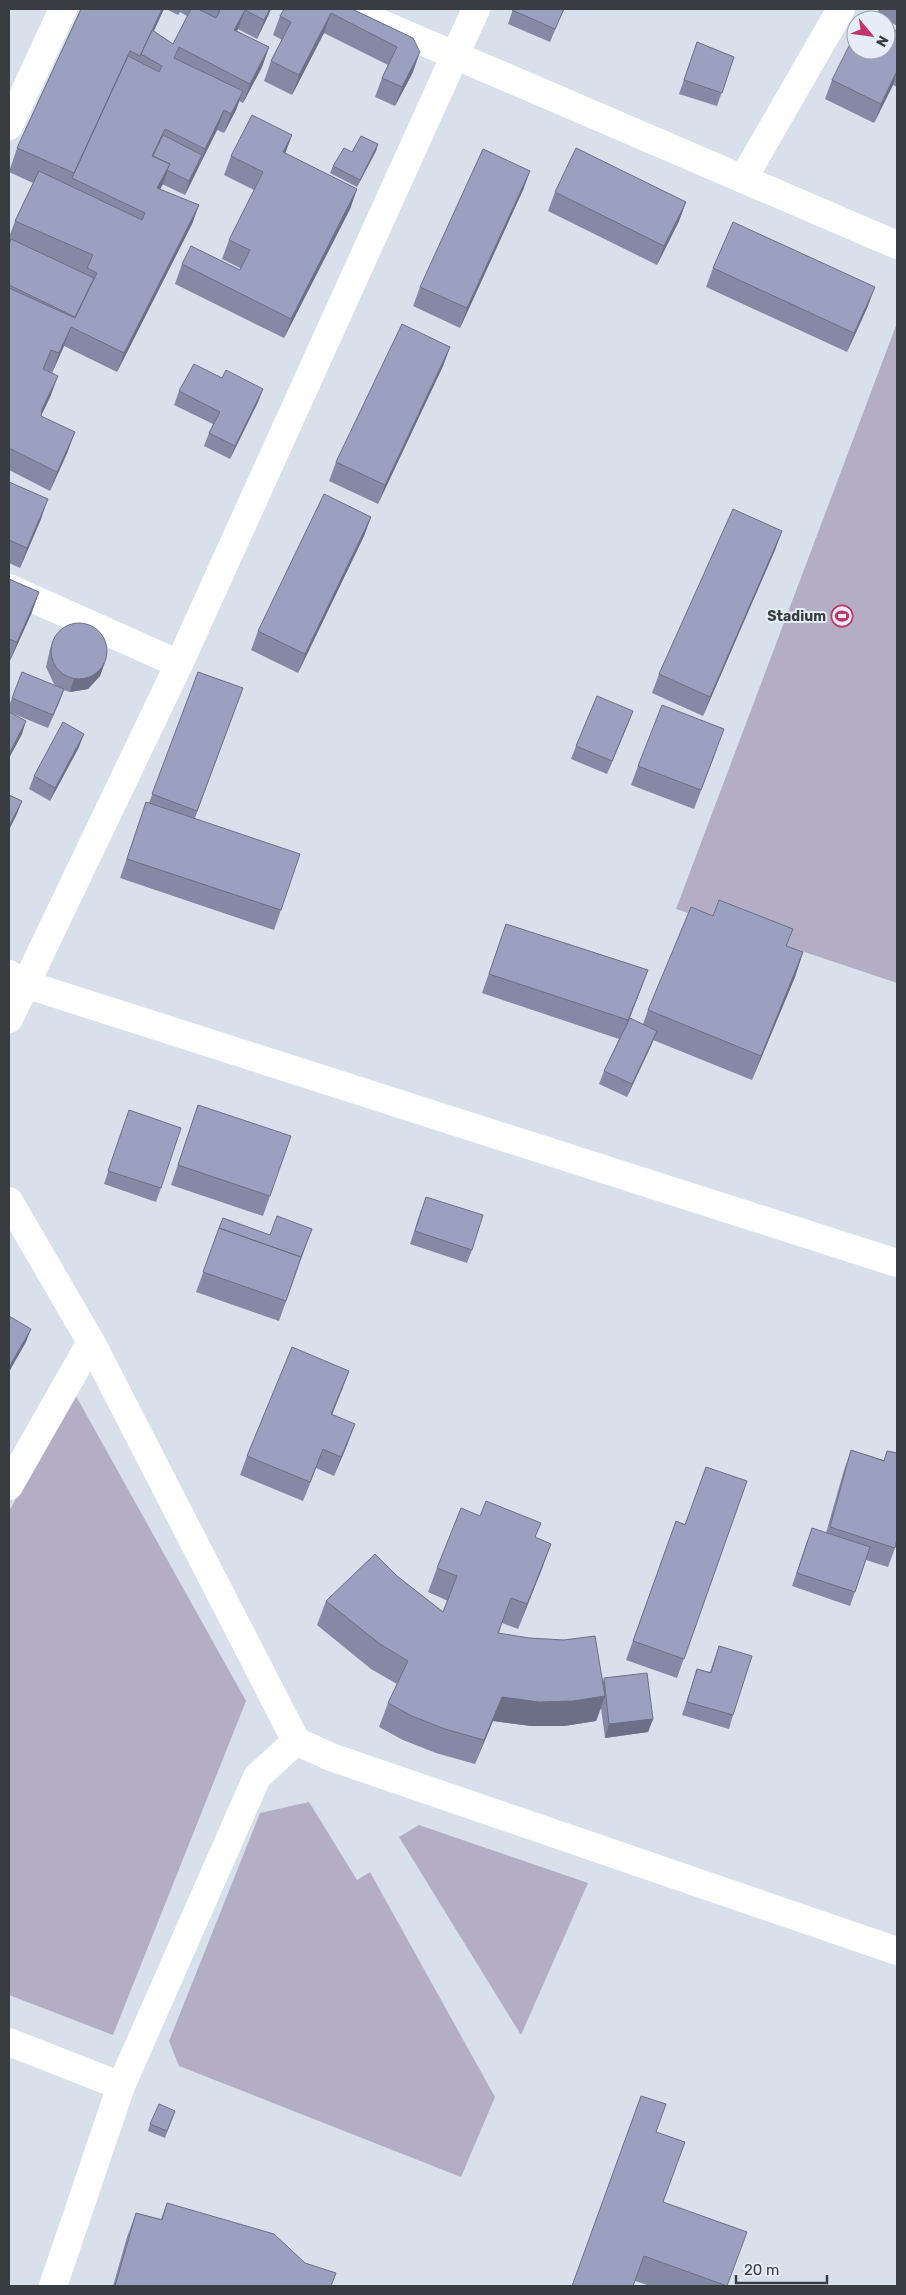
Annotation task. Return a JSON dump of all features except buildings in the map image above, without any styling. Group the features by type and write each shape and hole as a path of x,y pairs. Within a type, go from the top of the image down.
{"street":[{"path":"9,126 63,9"},
{"path":"347,9 897,245"},
{"path":"9,1019 14,980 179,664 476,9"},
{"path":"743,179 841,9"},
{"path":"9,588 179,664"},
{"path":"14,980 897,1263"},
{"path":"9,1202 91,1342 296,1741 331,1757 897,1951"},
{"path":"9,1486 91,1342"},
{"path":"53,2286 121,2086 257,1777 296,1741"},
{"path":"9,2042 121,2086"}],"shaded area":[{"name":"Stadium","path":"897,323 897,983 676,909"},
{"path":"76,1396 246,1701 113,2035 9,1995 9,1511"},
{"path":"309,1802 357,1880 370,1872 495,2097 461,2177 179,2066 169,2041 260,1813"},
{"path":"419,1825 588,1883 521,2035 399,1837"}],"place":[{"name":"Stadium","path":"842,616"}]}
